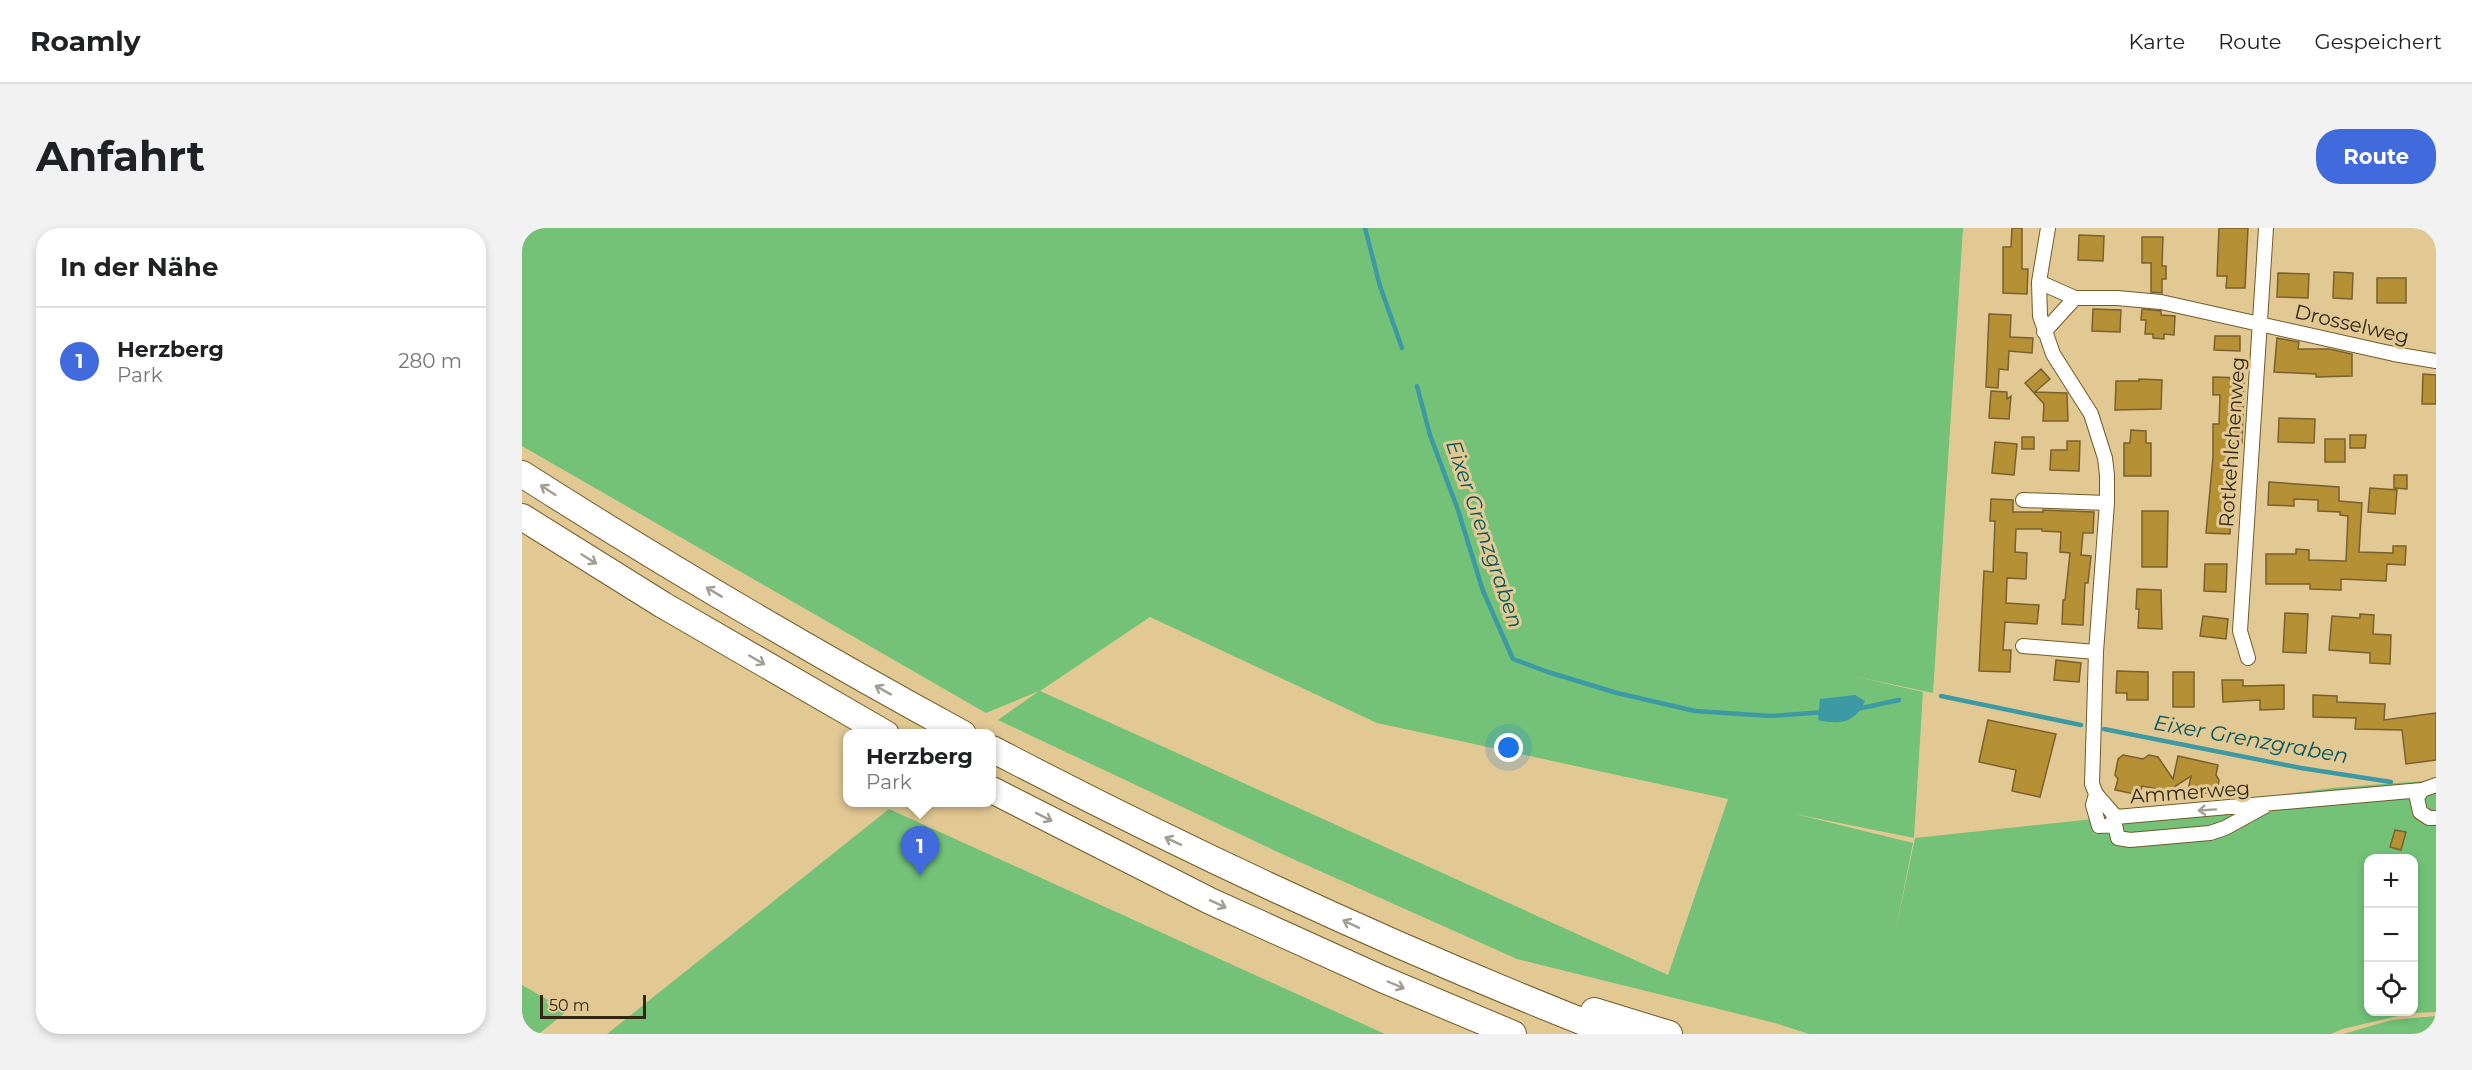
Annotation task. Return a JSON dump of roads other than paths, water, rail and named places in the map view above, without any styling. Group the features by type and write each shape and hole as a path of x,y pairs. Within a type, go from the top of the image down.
{"highway":[{"path":"522,474 684,575 806,647 954,729"},
{"path":"522,517 663,605 877,729"},
{"path":"996,751 1121,816 1395,945 1500,990 1614,1034"},
{"path":"996,792 1210,901 1382,979 1513,1034"},
{"path":"1500,990 1577,1005 1670,1034"}],"street":[{"path":"2048,228 2039,282 2040,316 2053,354 2091,414 2105,458 2107,503 2096,652 2091,766 2092,784 2096,794 2093,805 2099,826 2116,821"},
{"name":"Rotkehlchenweg","path":"2248,658 2240,631 2266,228"},
{"path":"2039,282 2075,298 2044,332"},
{"name":"Drosselweg","path":"2075,298 2117,298 2161,302 2394,354 2436,361"},
{"path":"2023,500 2107,503"},
{"path":"2023,646 2096,652"},
{"name":"Ammerweg","path":"2265,806 2225,828 2210,833 2130,840 2118,838 2116,821 2422,790 2436,785"},
{"path":"2422,790 2417,798 2420,812 2429,818 2436,818"}],"water":[{"path":"1855,695 1865,701 1852,718 1840,722 1818,720 1820,699"}],"waterway":[{"name":"Eixer Grenzgraben","path":"1365,228 1380,286 1402,348"},
{"name":"Eixer Grenzgraben","path":"1417,386 1430,435 1458,510 1483,591 1513,659 1617,693 1695,711 1771,716 1825,712"},
{"name":"Eixer Grenzgraben","path":"1941,696 2081,725"},
{"name":"Eixer Grenzgraben","path":"1857,709 1899,700"},
{"name":"Eixer Grenzgraben","path":"2104,729 2301,768 2391,782"}],"place":[{"name":"Herzberg","path":"920,876"}]}
